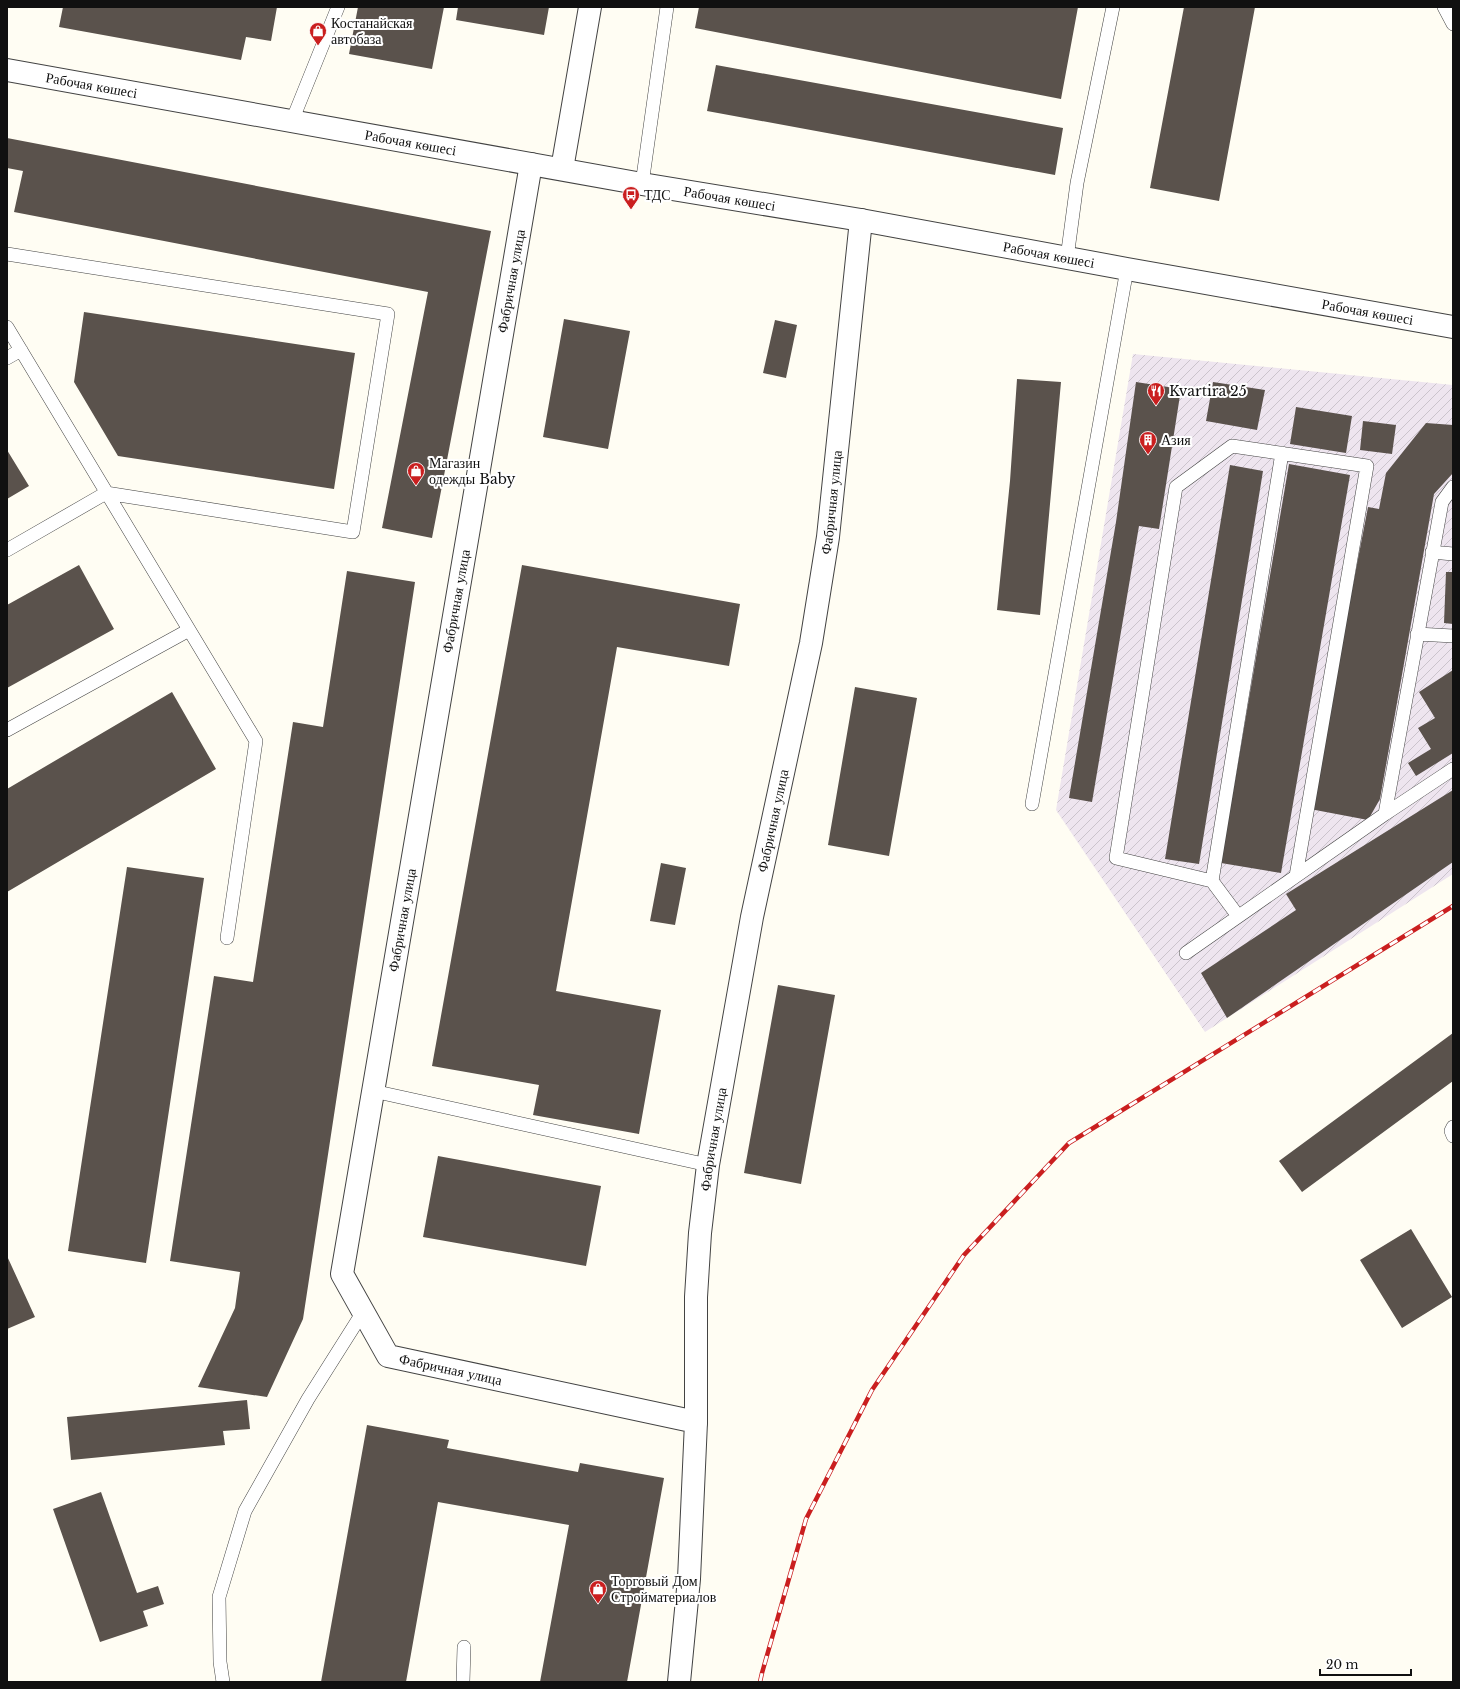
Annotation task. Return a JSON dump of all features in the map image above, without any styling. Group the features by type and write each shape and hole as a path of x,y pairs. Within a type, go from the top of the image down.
{"street":[{"path":"562,170 590,7"},
{"name":"Рабочая көшесі","path":"7,70 562,170 861,220 1128,270 1453,327"},
{"name":"Фабричная улица","path":"531,164 342,1274 388,1356 696,1422"},
{"name":"Фабричная улица","path":"679,1682 689,1579 696,1422 696,1298 700,1233 708,1164 752,917 812,635 828,537 861,220"}],"lane":[{"path":"292,121 338,7"},
{"path":"642,184 667,7"},
{"path":"1067,258 1078,183 1113,7"},
{"path":"1444,7 1453,24"},
{"path":"7,254 388,314 354,532 106,493 7,550"},
{"path":"1032,804 1128,270"},
{"path":"7,326 256,741 227,938"},
{"path":"7,358 21,350"},
{"path":"1238,916 1212,881 1116,858 1176,487 1232,446 1367,466 1296,876"},
{"path":"1212,881 1282,453"},
{"path":"1384,814 1442,502 1453,487"},
{"path":"1432,552 1453,554"},
{"path":"7,730 189,630"},
{"path":"1418,634 1453,636"},
{"path":"1186,953 1384,814 1453,769"},
{"path":"373,1091 708,1164"},
{"path":"1453,1127 1451,1131 1453,1136"},
{"path":"223,1682 220,1662 219,1597 244,1512 308,1399 363,1312"},
{"path":"463,1682 464,1647"}],"shaded area":[{"path":"1133,354 1453,385 1453,874 1205,1032 1056,810"}],"building":[{"path":"63,7 277,7 271,41 246,37 241,60 59,27"},
{"path":"358,7 444,7 432,69 349,54"},
{"path":"458,7 549,7 544,35 456,20"},
{"path":"699,7 1078,7 1061,99 695,28"},
{"path":"1184,7 1255,7 1219,201 1150,188"},
{"path":"716,65 1063,128 1055,175 707,111"},
{"path":"7,138 491,231 432,538 382,528 428,292 14,212 23,171 7,168"},
{"path":"84,312 355,353 334,489 118,456 74,382"},
{"path":"564,319 630,331 608,449 543,437"},
{"path":"775,320 797,325 786,378 763,373"},
{"path":"1017,379 1061,382 1040,615 997,610 1010,481"},
{"path":"1136,382 1181,389 1159,529 1139,526 1092,802 1069,798 1116,522"},
{"path":"1213,382 1265,390 1257,430 1206,421"},
{"path":"1296,407 1352,416 1346,453 1290,444"},
{"path":"1363,421 1396,425 1392,454 1360,450"},
{"path":"1426,423 1453,425 1453,473 1434,494 1380,799 1368,820 1310,809 1368,507 1379,509 1386,473"},
{"path":"7,450 29,486 7,499"},
{"path":"1289,464 1350,475 1281,873 1221,863"},
{"path":"1230,465 1263,471 1199,864 1165,859"},
{"path":"79,565 114,629 7,688 7,605"},
{"path":"522,565 740,604 729,666 617,647 556,991 661,1010 639,1134 533,1115 539,1085 432,1066"},
{"path":"347,571 415,582 303,1319 267,1397 198,1387 235,1308 240,1272 170,1261 214,976 253,982 293,722 323,727"},
{"path":"1446,572 1453,572 1453,624 1444,623"},
{"path":"1453,670 1453,753 1416,776 1408,763 1431,749 1418,728 1435,718 1419,692"},
{"path":"855,687 917,698 889,856 828,845"},
{"path":"172,692 216,769 7,892 7,789"},
{"path":"1453,790 1453,862 1227,1018 1201,973 1296,910 1286,894"},
{"path":"661,863 686,868 675,925 650,921"},
{"path":"127,867 204,878 146,1263 68,1251"},
{"path":"778,985 835,995 801,1184 744,1173"},
{"path":"1453,1033 1453,1081 1302,1192 1279,1161"},
{"path":"438,1156 601,1186 586,1266 423,1237"},
{"path":"1411,1229 1452,1297 1402,1328 1360,1260"},
{"path":"7,1256 35,1317 7,1329"},
{"path":"247,1400 250,1429 223,1431 225,1445 71,1460 67,1417"},
{"name":"Торговый Дом Стройматериалов","path":"367,1425 449,1440 447,1448 578,1472 580,1463 664,1478 627,1682 540,1682 569,1525 438,1502 406,1682 321,1682"},
{"path":"101,1492 137,1593 158,1586 164,1604 143,1611 148,1626 100,1642 53,1509"}],"railway":[{"path":"760,1682 806,1519 872,1390 964,1255 1069,1143 1453,906"}],"place":[{"name":"Костанайская автобаза","path":"318,46"},
{"name":"ТДС","path":"631,210"},
{"name":"Kvartira 25","path":"1156,406"},
{"name":"Азия","path":"1148,455"},
{"name":"Магазин одежды Baby","path":"416,486"},
{"name":"Торговый Дом Стройматериалов","path":"598,1604"}]}
